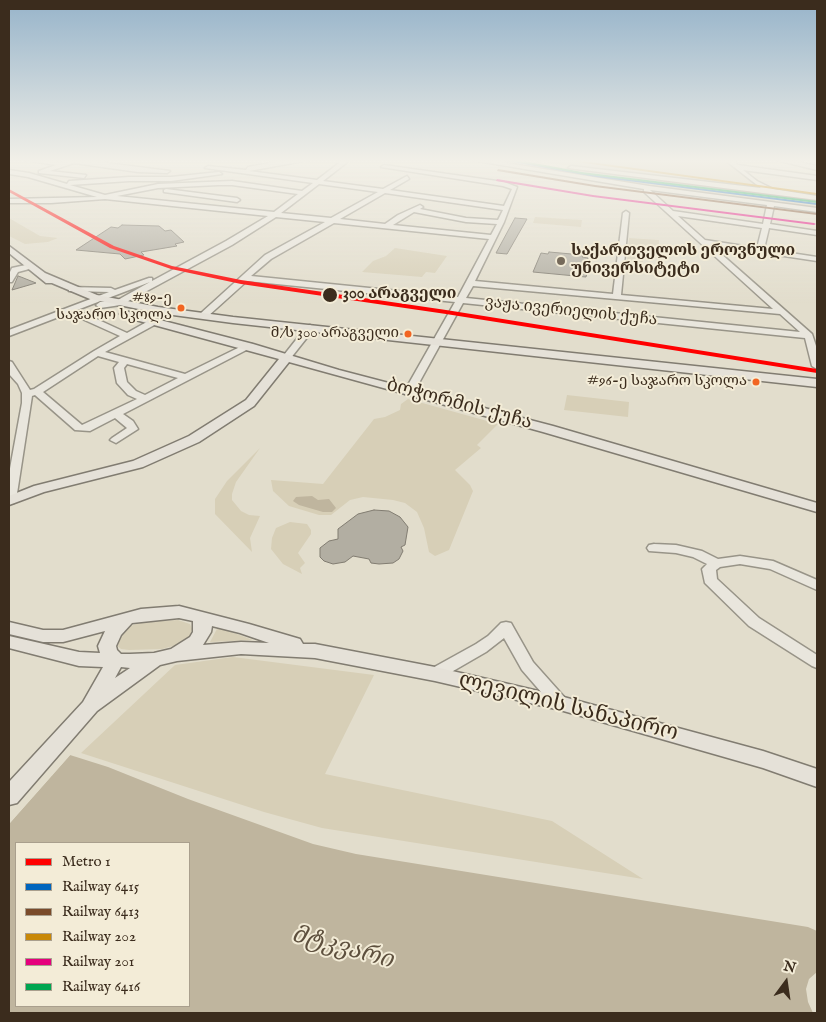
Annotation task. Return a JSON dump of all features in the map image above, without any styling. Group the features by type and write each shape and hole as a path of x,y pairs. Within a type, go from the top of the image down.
{"main road":[{"path":"9,249 62,291 97,302 200,318 310,328 817,383"},
{"path":"42,275 97,302 118,303 233,320"},
{"name":"ბოჭორმის ქუჩა","path":"97,302 155,321 548,429 817,508"},
{"path":"10,500 39,489 138,464 194,440 250,403 287,357"},
{"name":"ლევილის სანაპირო","path":"9,628 43,636 63,636 161,612 179,612 243,628 315,651 435,674 560,703 763,760 817,778"},
{"path":"9,642 79,659 154,660 177,654 189,648 202,632 203,624 200,616"},
{"path":"116,660 109,652 107,646 113,632 126,620"},
{"name":"ლევილის სანაპირო","path":"177,654 241,648 315,651"},
{"path":"86,711 116,660"},
{"path":"9,796 86,711 154,660"}],"street":[{"path":"218,208 494,237"},
{"path":"118,303 284,208"},
{"path":"204,315 268,257 355,208"},
{"path":"388,225 400,216 419,208"},
{"path":"409,392 438,343 494,237 506,208"},
{"path":"665,208 809,336 817,366"},
{"path":"760,251 770,208"},
{"path":"799,208 817,210"},
{"path":"413,210 458,218 501,222"},
{"path":"617,296 626,213"},
{"path":"671,213 817,233"},
{"path":"72,289 101,291 123,288 145,281 228,241"},
{"path":"704,242 817,259"},
{"path":"9,280 15,270 30,266"},
{"name":"ვაჟა ივერიელის ქუჩა","path":"244,278 809,336"},
{"path":"470,282 782,312"},
{"path":"9,333 97,302 123,288"},
{"path":"71,311 128,336"},
{"path":"10,500 27,403 32,393 96,353 155,321"},
{"path":"287,357 310,328"},
{"path":"9,364 11,380 22,382 32,393 78,428 86,429 249,346"},
{"path":"96,353 187,378"},
{"path":"125,361 119,368 122,383 132,393 145,399"},
{"path":"116,414 129,423 132,429 116,440"},
{"path":"654,548 676,549 697,554 716,563 740,560 773,565 817,585"},
{"path":"716,563 709,569 710,580 754,622 817,662"},
{"path":"435,674 481,648 493,640 506,627 527,666 560,703"}],"shaded area":[{"path":"535,217 582,220 581,227 533,223"},
{"path":"9,218 40,236 58,238 48,242 25,244 9,236"},
{"path":"629,238 659,240 659,244 665,245 665,253 644,252 643,262 627,261"},
{"path":"395,248 447,256 435,273 426,272 422,277 362,272 373,261 386,256"},
{"path":"567,395 629,402 628,417 564,410"},
{"path":"408,399 498,424 477,445 481,448 455,470 470,485 473,491 449,550 435,556 429,552 424,528 417,512 405,503 363,497 350,500 331,515 319,515 289,506 273,491 271,480 323,484 374,419 385,417 400,410 401,404"},
{"path":"260,448 236,482 232,494 232,500 241,511 249,515 260,516 250,538 252,552 215,514 215,499 227,481"},
{"path":"290,522 307,524 311,530 311,534 298,553 305,563 300,568 302,574 283,564 271,549 272,538 276,528"},
{"path":"178,620 190,624 192,629 189,640 184,643 162,649 129,650 121,649 116,645 116,641 127,627 143,622"},
{"path":"218,627 253,640 210,642"},
{"path":"233,657 374,675 325,774 552,821 643,879 322,828 264,812 81,753 175,665"}],"water":[{"path":"312,496 318,500 329,499 336,508 332,512 323,512 299,505 293,501 296,497"},
{"name":"მტკვარი","path":"70,755 108,767 188,799 313,844 356,854 808,927 817,931 817,972 809,979 806,989 808,1002 813,1013 9,1013 9,824"}],"pier":[{"path":"68,753 72,753 9,824 9,821"}],"building":[{"path":"515,218 527,219 507,254 496,253"},
{"path":"122,225 159,226 165,231 171,230 184,242 175,244 177,246 141,252 144,255 125,259 120,254 76,250 111,227 118,228"},
{"path":"549,252 583,255 582,257 588,258 586,264 589,264 586,277 533,272 541,253 548,254"},
{"path":"18,276 21,277 36,283 12,290"},
{"path":"374,510 389,511 400,517 408,527 405,545 401,547 403,551 399,559 393,563 379,564 371,563 369,559 353,556 345,562 333,564 324,561 320,557 320,548 329,541 338,539 338,529 358,514"}],"metro line":[{"name":"1","path":"41,208 112,247 171,267 241,282 446,312 817,371"}],"rail line":[{"name":"201","path":"685,208 814,224"},
{"name":"6413","path":"766,208 816,214"}],"place":[{"name":"საქართველოს ეროვნული უნივერსიტეტი","path":"561,261"},
{"name":"300 არაგველი","path":"330,295"},
{"name":"#89-ე საჯარო სკოლა","path":"181,308"},
{"name":"მ/ს 300 არაგველი","path":"408,334"},
{"name":"#96-ე საჯარო სკოლა","path":"756,382"}]}
